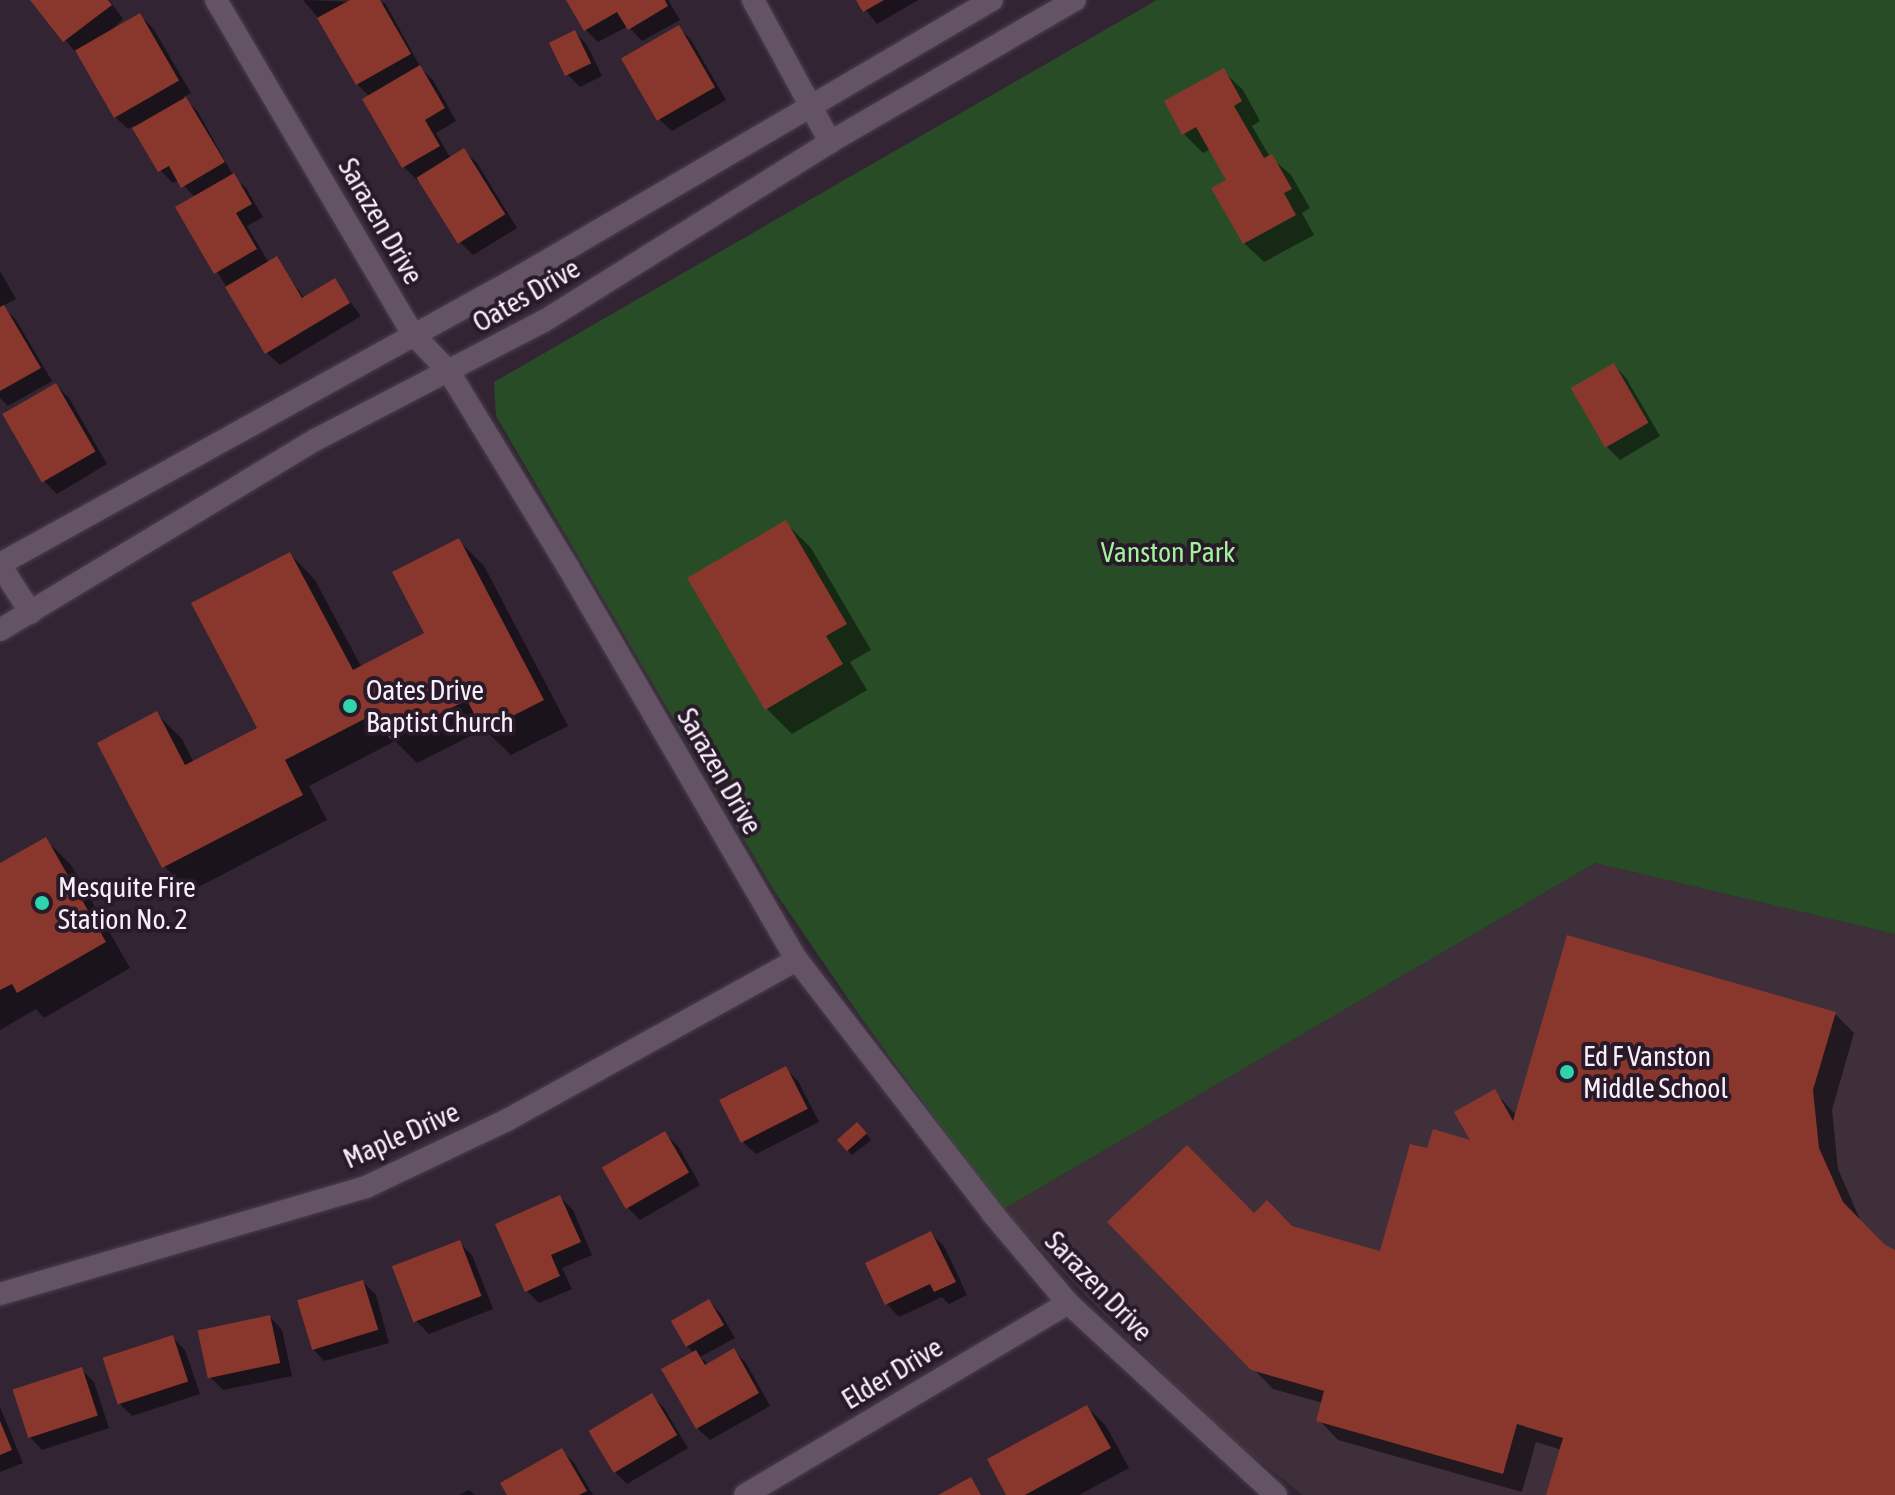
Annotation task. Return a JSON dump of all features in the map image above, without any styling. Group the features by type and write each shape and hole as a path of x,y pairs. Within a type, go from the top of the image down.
{"street":[{"name":"Sarazen Drive","path":"216,0 413,334 449,372 568,567 797,960 993,1214 1068,1303 1276,1495"},
{"path":"753,0 830,142"},
{"name":"Oates Drive","path":"0,565 519,277 992,0"},
{"name":"Oates Drive","path":"0,630 315,440 544,321 830,142 1075,0"},
{"path":"0,565 31,613"},
{"name":"Maple Drive","path":"0,1294 366,1187 507,1120 797,960"},
{"name":"Elder Drive","path":"745,1495 1068,1303"}],"shaded area":[{"name":"Ed F Vanston Middle School","path":"1595,863 1895,934 1895,1495 1303,1495 1216,1428 1002,1210"}],"green space":[{"name":"Vanston Park","path":"1157,0 1895,0 1895,934 1595,863 1002,1210 862,1019 773,889 496,416 494,382"}],"building":[{"path":"30,0 108,0 112,5 63,42"},
{"path":"350,0 380,0 411,54 356,85 317,18"},
{"path":"566,0 665,0 668,6 628,30 617,12 584,31"},
{"path":"856,0 884,0 863,12"},
{"path":"140,13 179,81 114,118 75,50"},
{"path":"679,25 715,87 657,121 621,58"},
{"path":"575,30 591,63 565,76 549,43"},
{"path":"420,65 445,108 425,120 440,146 402,168 362,99"},
{"path":"1224,68 1242,101 1234,106 1264,158 1272,154 1292,189 1284,193 1296,215 1243,244 1211,188 1226,180 1196,127 1182,135 1164,101"},
{"path":"186,97 225,162 181,188 169,166 158,172 132,128"},
{"path":"464,148 505,214 458,244 417,178"},
{"path":"234,173 252,204 236,213 257,249 214,274 175,207"},
{"path":"277,256 302,298 335,278 350,303 265,354 225,287"},
{"path":"4,305 41,368 0,391 0,307"},
{"path":"1614,363 1648,423 1605,448 1571,388"},
{"path":"56,383 96,451 42,482 2,414"},
{"path":"786,520 847,624 826,636 843,664 765,710 687,578"},
{"name":"Oates Drive Baptist Church","path":"459,538 544,700 483,731 467,700 390,739 376,713 285,760 303,795 162,868 97,743 157,711 185,765 257,728 191,603 290,552 353,670 424,633 392,572"},
{"name":"Mesquite Fire Station No. 2","path":"46,837 106,942 17,993 12,984 0,990 0,863"},
{"name":"Ed F Vanston Middle School","path":"1567,935 1836,1012 1813,1090 1819,1148 1843,1202 1884,1244 1895,1250 1895,1495 1546,1495 1563,1438 1517,1424 1503,1474 1316,1421 1324,1391 1251,1370 1107,1222 1187,1145 1254,1213 1267,1200 1292,1226 1380,1251 1410,1144 1427,1148 1433,1129 1470,1140 1454,1112 1495,1089 1513,1121"},
{"path":"786,1066 808,1109 741,1143 719,1100"},
{"path":"857,1122 867,1133 847,1151 837,1140"},
{"path":"665,1131 689,1173 626,1209 602,1168"},
{"path":"560,1195 581,1242 551,1255 560,1276 525,1292 495,1224"},
{"path":"931,1231 956,1282 934,1292 930,1284 885,1305 865,1263"},
{"path":"460,1240 482,1296 413,1322 392,1266"},
{"path":"363,1280 378,1330 312,1350 297,1300"},
{"path":"709,1299 724,1325 686,1347 671,1321"},
{"path":"270,1315 280,1363 208,1378 198,1330"},
{"path":"173,1335 188,1382 118,1404 103,1358"},
{"path":"734,1348 759,1393 696,1429 661,1369 696,1350 705,1365"},
{"path":"82,1367 98,1416 28,1438 13,1390"},
{"path":"652,1393 677,1435 614,1473 589,1431"},
{"path":"1087,1405 1111,1448 1025,1495 1006,1495 987,1459"},
{"path":"0,1421 12,1450 0,1455"},
{"path":"562,1448 587,1491 579,1495 507,1495 500,1483"},
{"path":"971,1477 981,1495 938,1495"}],"place":[{"name":"Oates Drive Baptist Church","path":"350,706"},
{"name":"Mesquite Fire Station No. 2","path":"42,903"},
{"name":"Ed F Vanston Middle School","path":"1567,1072"}]}
